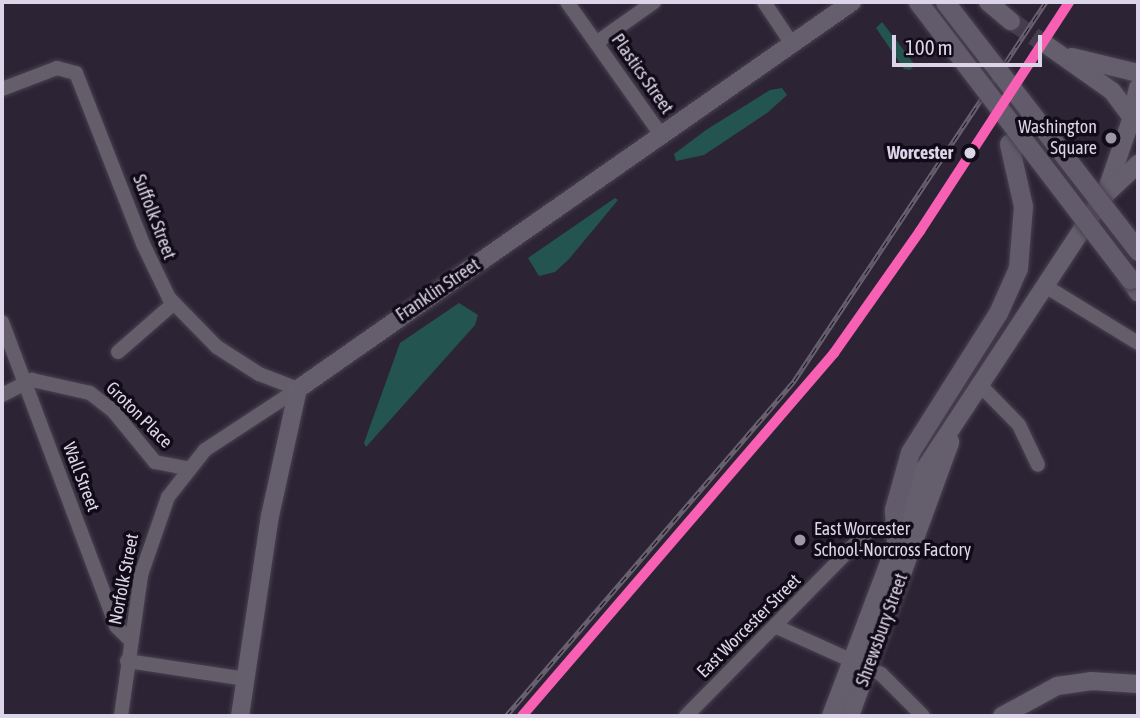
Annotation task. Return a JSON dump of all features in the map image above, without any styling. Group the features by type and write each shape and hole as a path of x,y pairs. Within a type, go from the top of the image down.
{"highway":[{"path":"918,2 1136,287"},
{"path":"945,2 1138,251"},
{"path":"896,541 894,509 910,452 998,313 1021,252 1021,184 1001,128 944,36"}],"main road":[{"name":"Franklin Street","path":"298,389 852,2"},
{"path":"988,2 1011,21"},
{"path":"1133,123 1112,91 1053,49 1138,73"},
{"path":"1133,123 1138,88"},
{"name":"Shrewsbury Street","path":"831,716 924,470 1104,196 1133,123"},
{"name":"Shrewsbury Street","path":"1104,196 1138,164"},
{"path":"240,716 274,493 298,389"},
{"name":"Shrewsbury Street","path":"850,716 955,426"},
{"path":"1002,716 1057,686 1091,681 1138,684"}],"street":[{"name":"Plastics Street","path":"567,2 661,135"},
{"path":"596,43 654,2"},
{"path":"764,2 792,44"},
{"name":"Suffolk Street","path":"2,89 59,68 76,73 150,262 173,304 216,347 259,374 298,389"},
{"path":"1045,286 1138,342"},
{"path":"118,352 173,304"},
{"name":"Wall Street","path":"2,322 116,626 131,641"},
{"path":"2,395 24,381"},
{"name":"Groton Place","path":"24,381 54,382 94,395 155,462 186,468"},
{"path":"981,386 1019,425 1038,465"},
{"name":"Norfolk Street","path":"121,716 127,661 148,547 157,518 186,468 225,433 298,389"},
{"name":"East Worcester Street","path":"695,713 868,531"},
{"path":"777,626 869,667 923,716"},
{"path":"127,661 246,679"}],"shaded area":[{"path":"882,22 915,65 910,70 904,69 876,28"},
{"path":"782,88 787,95 767,113 704,155 676,161 674,154 706,130 770,90"},
{"path":"615,198 618,200 569,259 555,272 539,276 528,258"},
{"path":"459,303 478,315 475,325 366,447 364,443 400,343"}],"tunnel":[{"path":"1011,21 1048,46"}],"railway":[{"path":"506,716 794,381 1046,2"}],"transit line":[{"path":"522,716 834,353 920,231 1069,2"}],"place":[{"name":"Washington Square","path":"1111,138"},
{"name":"Worcester","path":"970,153"},
{"name":"East Worcester School-Norcross Factory","path":"800,540"}]}
